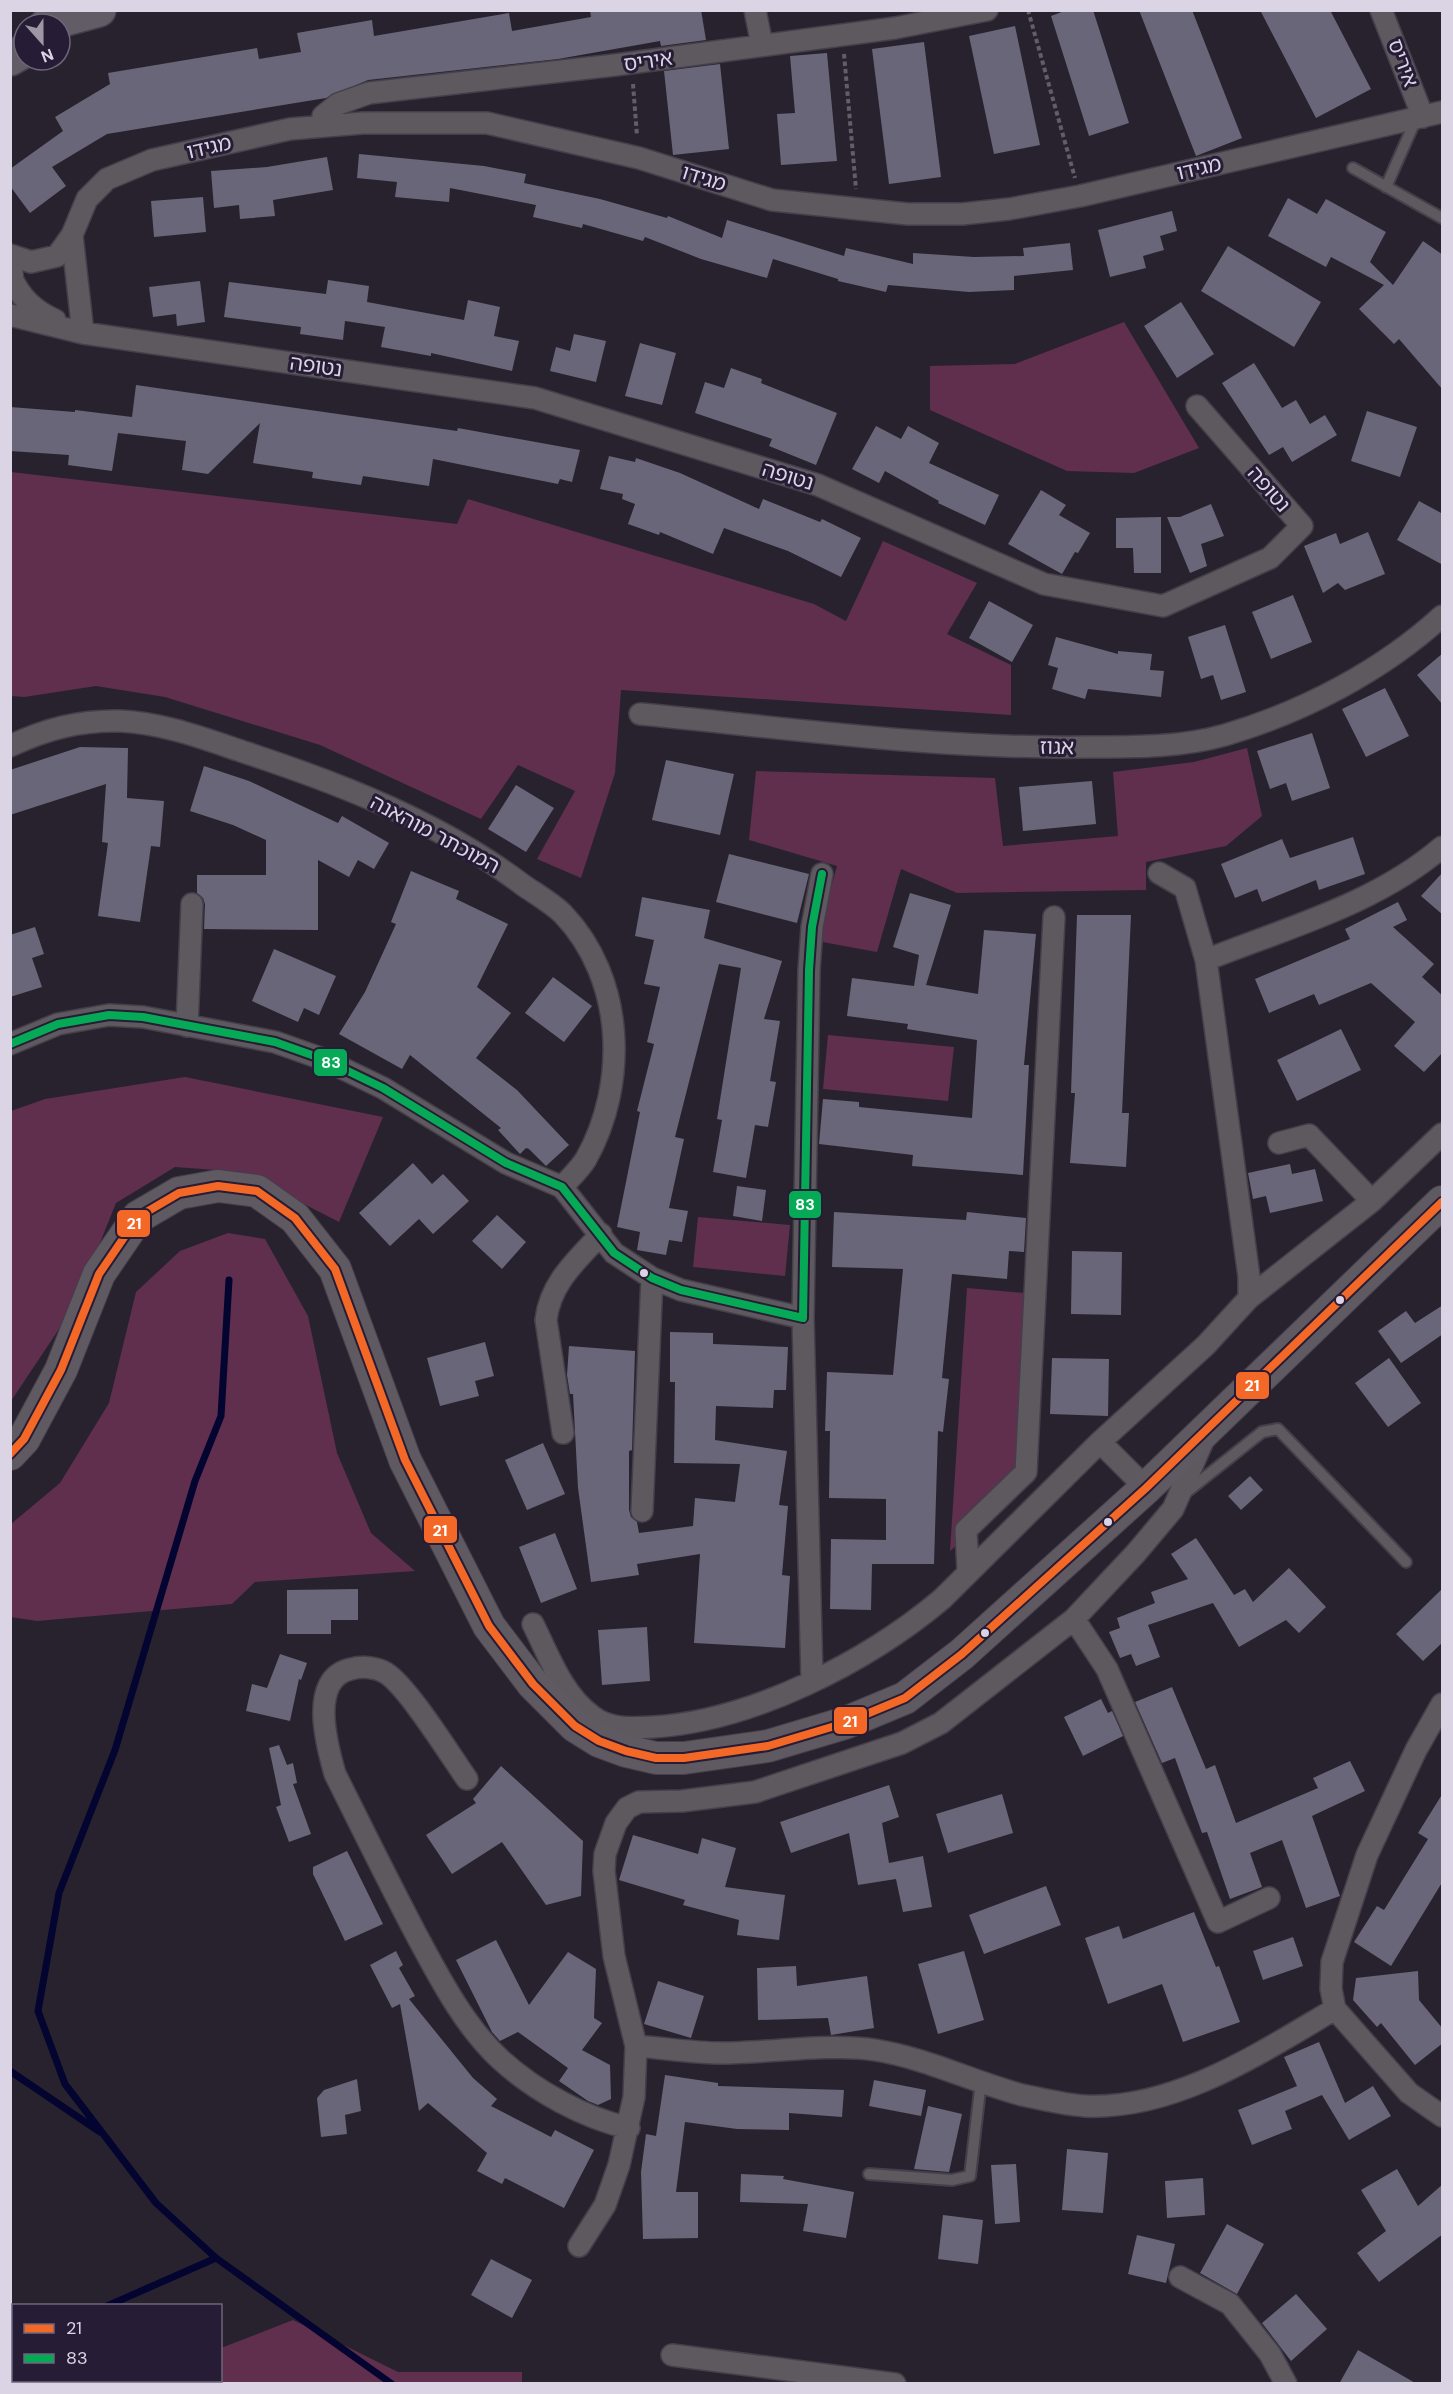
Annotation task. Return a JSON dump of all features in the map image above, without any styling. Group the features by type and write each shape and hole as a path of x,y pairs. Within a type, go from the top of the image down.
{"main road":[{"path":"10,1455 24,1439 61,1370 99,1274 138,1217 179,1193 218,1186 257,1191 295,1218 336,1269 405,1460 489,1626 533,1684 575,1726 599,1741 626,1751 656,1758 684,1758 768,1746 845,1723 905,1698 962,1654 1146,1488 1443,1202"}],"street":[{"path":"755,10 762,45"},
{"name":"איריס","path":"323,126 323,116 338,104 369,93 632,63 842,34 933,16 987,10"},
{"name":"איריס","path":"1381,10 1427,116"},
{"name":"מגידו","path":"10,255 31,262 57,256 72,235 87,199 107,178 152,160 290,129 410,122 487,123 639,158 772,200 908,214 962,214 1009,209 1080,196 1427,116"},
{"path":"72,235 83,333"},
{"name":"נטופה","path":"11,276 17,290 29,303 46,316 83,333"},
{"name":"נטופה","path":"10,315 83,333 535,398 818,485 1044,584 1163,606 1270,558 1302,526 1197,406"},
{"name":"אגוז","path":"640,714 981,745 1154,746 1223,735 1294,710 1364,674 1443,616"},
{"name":"המוכתר מוהאנה","path":"10,746 42,731 84,722 122,721 172,728 288,766 394,808 483,855 563,914 592,953 607,991 615,1050 608,1110 585,1161 562,1187"},
{"path":"1206,960 1360,900 1422,865 1443,847"},
{"path":"1159,873 1185,888 1206,960 1249,1276 1249,1298"},
{"path":"812,1680 803,1318 809,970 812,927 822,874"},
{"path":"186,1026 192,904"},
{"path":"968,1571 966,1530 1026,1472 1054,917"},
{"path":"10,1044 58,1024 109,1015 143,1017 275,1042 323,1059 383,1088 506,1163 562,1187 614,1253 652,1278 681,1290 803,1318"},
{"path":"533,1624 564,1686 592,1717 619,1729 672,1726 731,1713 812,1680 849,1662 915,1622 942,1599 1100,1442 1206,1345 1249,1298 1372,1200 1443,1134"},
{"path":"1279,1143 1309,1135 1372,1200"},
{"path":"563,1433 546,1320 548,1302 562,1276 601,1234"},
{"path":"642,1511 652,1278"},
{"path":"579,2246 605,2205 628,2128 634,2097 636,2046 614,1956 604,1871 605,1854 616,1823 627,1808 639,1802 682,1801 755,1792 902,1743 941,1723 1074,1619 1136,1553 1173,1509 1210,1427"},
{"path":"1100,1442 1146,1488"},
{"path":"1074,1619 1107,1669 1218,1922 1269,1898"},
{"path":"467,1779 410,1698 386,1674 363,1666 343,1670 328,1686 324,1711 325,1740 335,1774 438,1975 475,2030 501,2060 532,2084 603,2122 628,2128"},
{"path":"1443,1704 1416,1750 1367,1855 1332,1962 1331,1989 1335,2009 1409,2093 1443,2116"},
{"path":"636,2046 720,2053 874,2050 1022,2095 1084,2106 1148,2100 1201,2081 1258,2054 1335,2009"},
{"path":"1180,2277 1230,2304 1270,2354 1286,2384"},
{"path":"672,2355 895,2384"}],"lane":[{"path":"1386,187 1427,116"},
{"path":"1353,168 1443,218"},
{"path":"1177,1500 1262,1432 1278,1429 1406,1562"},
{"path":"869,2174 952,2180 970,2176 981,2081"}],"path":[{"path":"1028,10 1080,196"},
{"path":"842,34 857,208"},
{"path":"632,63 639,158"}],"shaded area":[{"path":"1124,322 1199,448 1134,473 1067,471 930,410 930,366 1015,364"},
{"path":"11,472 457,524 468,499 814,604 846,621 883,541 977,583 947,634 1011,665 1011,715 621,690 615,773 581,878 537,859 575,791 518,765 481,819 320,745 165,697 96,686 24,697 11,696"},
{"path":"1247,748 1262,816 1226,846 1146,862 1146,890 957,893 901,869 877,952 817,941 837,866 749,840 756,771 995,778 1003,846 1118,836 1113,772 1194,762"},
{"path":"828,1035 954,1047 948,1101 823,1089"},
{"path":"185,1077 383,1117 339,1222 242,1172 175,1167 116,1203 75,1305 11,1401 11,1111 45,1099"},
{"path":"698,1217 790,1225 785,1276 693,1267"},
{"path":"228,1233 265,1239 308,1316 337,1453 371,1533 415,1571 255,1582 232,1604 37,1621 11,1617 11,1524 60,1483 109,1403 136,1292 180,1251"},
{"path":"967,1288 1025,1293 1019,1492 950,1551"},
{"path":"293,2320 398,2372 522,2372 522,2383 119,2383 222,2382 222,2348"}],"building":[{"path":"590,10 701,10 706,40 661,46 660,41 558,59 368,80 326,98 107,134 52,167 66,186 30,213 10,186 10,169 63,131 55,117 110,84 108,73 257,48 259,59 301,52 297,33 372,20 374,36 509,13 512,31 591,17"},
{"path":"1067,10 1093,10 1129,123 1089,136 1051,16"},
{"path":"1139,10 1192,10 1242,138 1196,156"},
{"path":"1260,10 1330,10 1371,89 1316,118"},
{"path":"1015,26 1040,145 994,154 969,36"},
{"path":"924,42 941,177 889,184 872,49"},
{"path":"827,53 837,161 781,165 777,114 795,113 790,56"},
{"path":"720,64 729,149 673,155 664,71"},
{"path":"359,154 484,166 526,174 524,183 600,199 667,218 668,216 722,238 727,220 844,256 846,248 913,264 913,253 974,257 1024,256 1023,248 1070,243 1073,270 1014,276 1014,290 969,292 888,285 886,292 838,281 838,279 773,259 767,278 701,259 645,237 643,241 583,224 582,228 533,217 536,205 450,188 449,202 395,197 397,182 357,178"},
{"path":"327,157 333,190 273,200 275,216 240,219 239,205 214,208 211,171 267,167"},
{"path":"203,197 206,232 154,237 151,201"},
{"path":"1288,198 1317,214 1326,199 1386,232 1370,262 1393,285 1423,241 1443,255 1443,390 1399,339 1394,344 1359,309 1384,285 1331,257 1326,267 1268,236"},
{"path":"1172,211 1177,231 1160,236 1164,250 1143,256 1146,268 1110,277 1098,230"},
{"path":"1228,246 1321,302 1294,347 1201,291"},
{"path":"328,280 369,286 367,302 464,320 468,300 500,307 494,336 519,341 512,371 431,353 431,356 381,347 385,327 345,321 343,340 300,334 301,327 224,317 229,282 326,294"},
{"path":"200,281 205,322 177,326 176,314 153,317 149,287"},
{"path":"1181,302 1214,354 1177,378 1144,326"},
{"path":"574,334 606,341 596,382 550,371 556,347 570,351"},
{"path":"640,343 676,353 662,405 625,396"},
{"path":"1254,363 1282,408 1296,400 1310,424 1325,415 1337,435 1292,462 1283,447 1269,455 1222,383"},
{"path":"731,368 762,379 761,383 837,413 816,465 769,446 772,439 695,413 705,382 724,388"},
{"path":"136,385 457,431 458,428 580,450 572,482 560,479 558,484 433,459 429,486 363,476 361,485 312,478 313,472 253,463 260,423 208,474 182,470 186,441 118,433 112,471 68,465 69,455 10,451 10,407 75,412 75,410 132,417"},
{"path":"1367,411 1417,427 1400,477 1351,461"},
{"path":"876,426 901,439 908,426 939,443 929,463 999,495 985,525 938,503 939,501 885,471 879,483 852,469"},
{"path":"609,456 635,462 636,458 680,473 759,509 763,499 820,522 822,519 861,538 841,577 788,551 724,528 713,554 660,532 659,535 628,524 635,504 622,499 623,494 600,489"},
{"path":"1041,490 1066,505 1059,515 1090,533 1062,574 1008,544"},
{"path":"1419,501 1443,514 1443,565 1397,540"},
{"path":"1211,504 1224,536 1201,544 1207,566 1190,573 1167,517 1180,517"},
{"path":"1161,517 1161,573 1134,573 1133,548 1116,548 1116,518"},
{"path":"1368,532 1385,574 1345,590 1338,583 1323,593 1304,546 1336,533 1340,544"},
{"path":"1293,595 1312,642 1271,659 1252,612"},
{"path":"989,601 1033,625 1012,662 969,638"},
{"path":"1225,625 1246,692 1221,700 1213,675 1201,679 1188,637"},
{"path":"1056,637 1118,654 1118,651 1152,654 1150,670 1164,671 1161,697 1088,689 1085,699 1052,689 1058,668 1048,665"},
{"path":"1443,653 1443,705 1417,675"},
{"path":"1385,688 1409,736 1366,757 1342,709"},
{"path":"1312,733 1330,788 1292,801 1286,783 1270,789 1257,751"},
{"path":"80,747 128,748 127,798 164,801 160,847 151,846 140,922 98,916 108,843 102,842 106,784 10,815 10,770"},
{"path":"666,760 734,774 720,835 652,820"},
{"path":"204,766 249,781 338,823 342,816 389,843 374,869 358,860 349,877 318,860 318,930 204,929 205,904 203,898 197,893 197,875 266,875 266,840 233,825 190,811"},
{"path":"1092,781 1096,824 1023,831 1019,787"},
{"path":"516,785 554,808 526,852 488,829"},
{"path":"1353,837 1365,874 1319,890 1316,880 1262,902 1257,889 1235,898 1221,864 1282,839 1290,858"},
{"path":"729,854 809,874 797,923 716,902"},
{"path":"411,871 459,891 456,899 508,924 477,987 511,1013 476,1058 517,1090 569,1145 546,1166 529,1149 526,1148 520,1154 498,1130 501,1128 410,1055 402,1069 339,1034 365,992 396,924 391,922"},
{"path":"1443,872 1443,915 1421,896"},
{"path":"910,893 951,905 926,985 978,994 984,930 1036,934 1024,1065 1029,1065 1023,1175 912,1166 913,1155 819,1144 823,1099 859,1102 859,1107 972,1118 977,1040 907,1029 908,1024 847,1016 852,978 914,986 919,955 893,947"},
{"path":"642,897 710,910 704,938 782,961 764,1019 780,1021 770,1081 776,1082 768,1127 755,1125 746,1178 713,1172 722,1120 717,1119 741,968 719,964 675,1137 684,1139 669,1208 688,1211 682,1242 669,1240 666,1255 637,1250 640,1232 617,1227 640,1112 637,1111 654,1044 647,1042 660,987 644,984 654,940 635,936"},
{"path":"1398,902 1407,920 1393,927 1434,964 1422,977 1443,996 1443,1052 1424,1072 1394,1046 1415,1022 1371,983 1319,1005 1314,994 1269,1013 1255,979 1350,939 1345,929"},
{"path":"1077,915 1131,915 1122,1113 1129,1113 1126,1167 1070,1163 1075,1093 1071,1093"},
{"path":"35,927 44,954 32,958 42,987 10,997 10,935"},
{"path":"274,949 336,976 319,1015 304,1008 298,1022 252,1001"},
{"path":"553,977 592,1006 564,1042 525,1013"},
{"path":"1341,1029 1361,1070 1297,1101 1277,1060"},
{"path":"413,1163 432,1184 443,1174 469,1201 433,1234 419,1219 390,1246 359,1213"},
{"path":"1290,1164 1292,1174 1315,1169 1323,1201 1270,1213 1266,1196 1253,1199 1248,1173"},
{"path":"737,1186 766,1190 762,1221 733,1216"},
{"path":"834,1212 966,1220 967,1212 1026,1218 1024,1252 1009,1251 1007,1279 952,1274 942,1378 949,1379 943,1432 938,1431 934,1564 872,1564 871,1610 830,1609 831,1539 886,1540 886,1499 829,1498 830,1431 825,1431 827,1372 893,1375 903,1269 832,1267"},
{"path":"497,1215 526,1242 502,1269 472,1241"},
{"path":"1072,1251 1122,1252 1121,1315 1071,1314"},
{"path":"1443,1305 1443,1334 1401,1363 1378,1331 1406,1311 1415,1323"},
{"path":"670,1332 713,1333 713,1344 788,1347 786,1390 774,1390 773,1408 716,1406 715,1440 787,1451 779,1505 788,1506 782,1575 790,1576 785,1648 694,1643 700,1554 637,1564 639,1575 591,1582 578,1488 573,1394 570,1394 567,1375 569,1346 635,1351 632,1450 629,1451 629,1510 631,1517 637,1522 639,1533 693,1526 695,1498 735,1502 740,1464 674,1463 675,1382 670,1382"},
{"path":"485,1342 494,1376 475,1381 479,1396 440,1406 427,1358"},
{"path":"1052,1358 1109,1359 1108,1416 1050,1414"},
{"path":"1389,1358 1421,1403 1388,1427 1355,1383"},
{"path":"543,1443 565,1494 527,1510 505,1460"},
{"path":"1250,1476 1263,1490 1241,1510 1228,1496"},
{"path":"555,1533 577,1589 541,1603 519,1547"},
{"path":"1196,1538 1234,1595 1245,1589 1253,1602 1289,1568 1326,1607 1299,1633 1286,1620 1239,1647 1213,1603 1148,1625 1160,1657 1136,1666 1131,1654 1120,1658 1109,1632 1120,1628 1117,1618 1155,1603 1151,1592 1188,1579 1171,1554"},
{"path":"1443,1588 1443,1642 1423,1661 1396,1634"},
{"path":"358,1589 358,1620 331,1620 331,1634 287,1634 287,1590"},
{"path":"647,1627 650,1681 602,1685 598,1630"},
{"path":"280,1654 307,1663 301,1680 299,1679 290,1721 246,1711 252,1684 267,1688"},
{"path":"1172,1687 1206,1769 1215,1765 1236,1823 1318,1788 1313,1778 1350,1761 1365,1791 1312,1816 1340,1896 1306,1908 1282,1840 1250,1853 1262,1887 1230,1899 1207,1832 1202,1833 1175,1758 1162,1763 1135,1702"},
{"path":"1101,1699 1108,1713 1112,1711 1123,1736 1083,1756 1064,1717"},
{"path":"279,1745 287,1765 293,1763 297,1783 293,1784 311,1834 289,1842 276,1807 281,1805 269,1748"},
{"path":"501,1766 583,1841 581,1896 546,1905 502,1842 452,1874 426,1835 476,1803 473,1799"},
{"path":"889,1785 899,1817 882,1823 889,1863 923,1856 932,1907 903,1912 896,1879 858,1885 849,1833 791,1853 780,1822"},
{"path":"1443,1793 1443,1881 1391,1966 1354,1942 1377,1906 1384,1910 1428,1839 1418,1833"},
{"path":"1002,1794 1013,1833 948,1853 936,1814"},
{"path":"633,1835 698,1854 702,1838 736,1848 725,1887 785,1895 779,1940 737,1935 739,1920 683,1905 685,1900 619,1880"},
{"path":"347,1851 383,1924 345,1941 313,1874 313,1867"},
{"path":"1046,1886 1061,1925 984,1954 969,1915"},
{"path":"1194,1912 1216,1967 1219,1966 1240,2022 1183,2042 1162,1984 1108,2004 1085,1938 1119,1926 1123,1939"},
{"path":"1293,1937 1303,1966 1263,1980 1253,1951"},
{"path":"496,1940 529,2005 568,1952 596,1969 594,2018 602,2023 582,2050 610,2065 611,2099 598,2105 588,2101 559,2081 568,2068 518,2032 500,2041 492,2032 456,1960"},
{"path":"396,1951 403,1965 399,1968 415,1996 409,1999 473,2078 497,2099 491,2106 551,2137 555,2130 594,2150 564,2208 505,2178 502,2184 477,2171 487,2153 428,2103 419,2111 400,2004 392,2008 370,1965"},
{"path":"964,1951 984,2020 938,2034 918,1964"},
{"path":"796,1966 797,1986 867,1976 874,2028 831,2035 828,2018 758,2020 757,1968"},
{"path":"1418,1971 1419,2000 1443,2029 1443,2043 1415,2065 1381,2023 1377,2027 1353,2000 1356,1978"},
{"path":"658,1981 704,1996 691,2038 644,2024"},
{"path":"1319,2042 1345,2103 1373,2086 1391,2116 1349,2140 1322,2095 1285,2111 1292,2129 1252,2145 1238,2110 1297,2086 1284,2057"},
{"path":"665,2075 718,2083 718,2086 844,2090 842,2117 789,2113 789,2130 737,2129 685,2122 676,2192 698,2192 698,2238 643,2239 641,2172 646,2134 656,2136"},
{"path":"357,2079 361,2111 345,2115 347,2134 321,2137 317,2098 324,2090"},
{"path":"874,2080 926,2090 921,2116 869,2106"},
{"path":"928,2106 962,2114 949,2172 914,2169"},
{"path":"1067,2149 1108,2153 1103,2213 1062,2210"},
{"path":"1016,2164 1020,2222 995,2224 991,2165"},
{"path":"1397,2169 1418,2206 1443,2184 1443,2234 1379,2282 1357,2253 1386,2231 1361,2190"},
{"path":"741,2174 784,2176 783,2179 854,2192 846,2238 803,2231 808,2204 740,2202"},
{"path":"1203,2178 1205,2215 1167,2218 1165,2181"},
{"path":"943,2215 983,2220 978,2264 938,2259"},
{"path":"1227,2224 1264,2244 1237,2294 1200,2273"},
{"path":"1137,2235 1175,2244 1166,2283 1128,2274"},
{"path":"491,2259 532,2280 512,2318 471,2295"},
{"path":"1296,2294 1327,2329 1291,2361 1262,2323"},
{"path":"1358,2350 1417,2384 1339,2384"}],"waterway":[{"path":"229,1280 221,1416 195,1481 115,1750 59,1893 38,2011 65,2084 156,2203 216,2258 392,2384"},
{"path":"10,2071 100,2132"},
{"path":"112,2304 216,2258"}],"transit line":[{"name":"83","path":"10,1044 58,1024 109,1015 143,1017 275,1042 323,1059 383,1088 506,1163 562,1187 614,1253 652,1278 681,1290 803,1318 809,970 812,927 822,874"},
{"name":"21","path":"10,1454 24,1439 61,1370 99,1274 138,1217 179,1193 218,1186 257,1191 295,1218 335,1269 405,1460 489,1626 533,1684 575,1726 599,1741 626,1751 656,1758 684,1758 768,1746 845,1723 905,1698 962,1654 1146,1488 1442,1202"}]}
